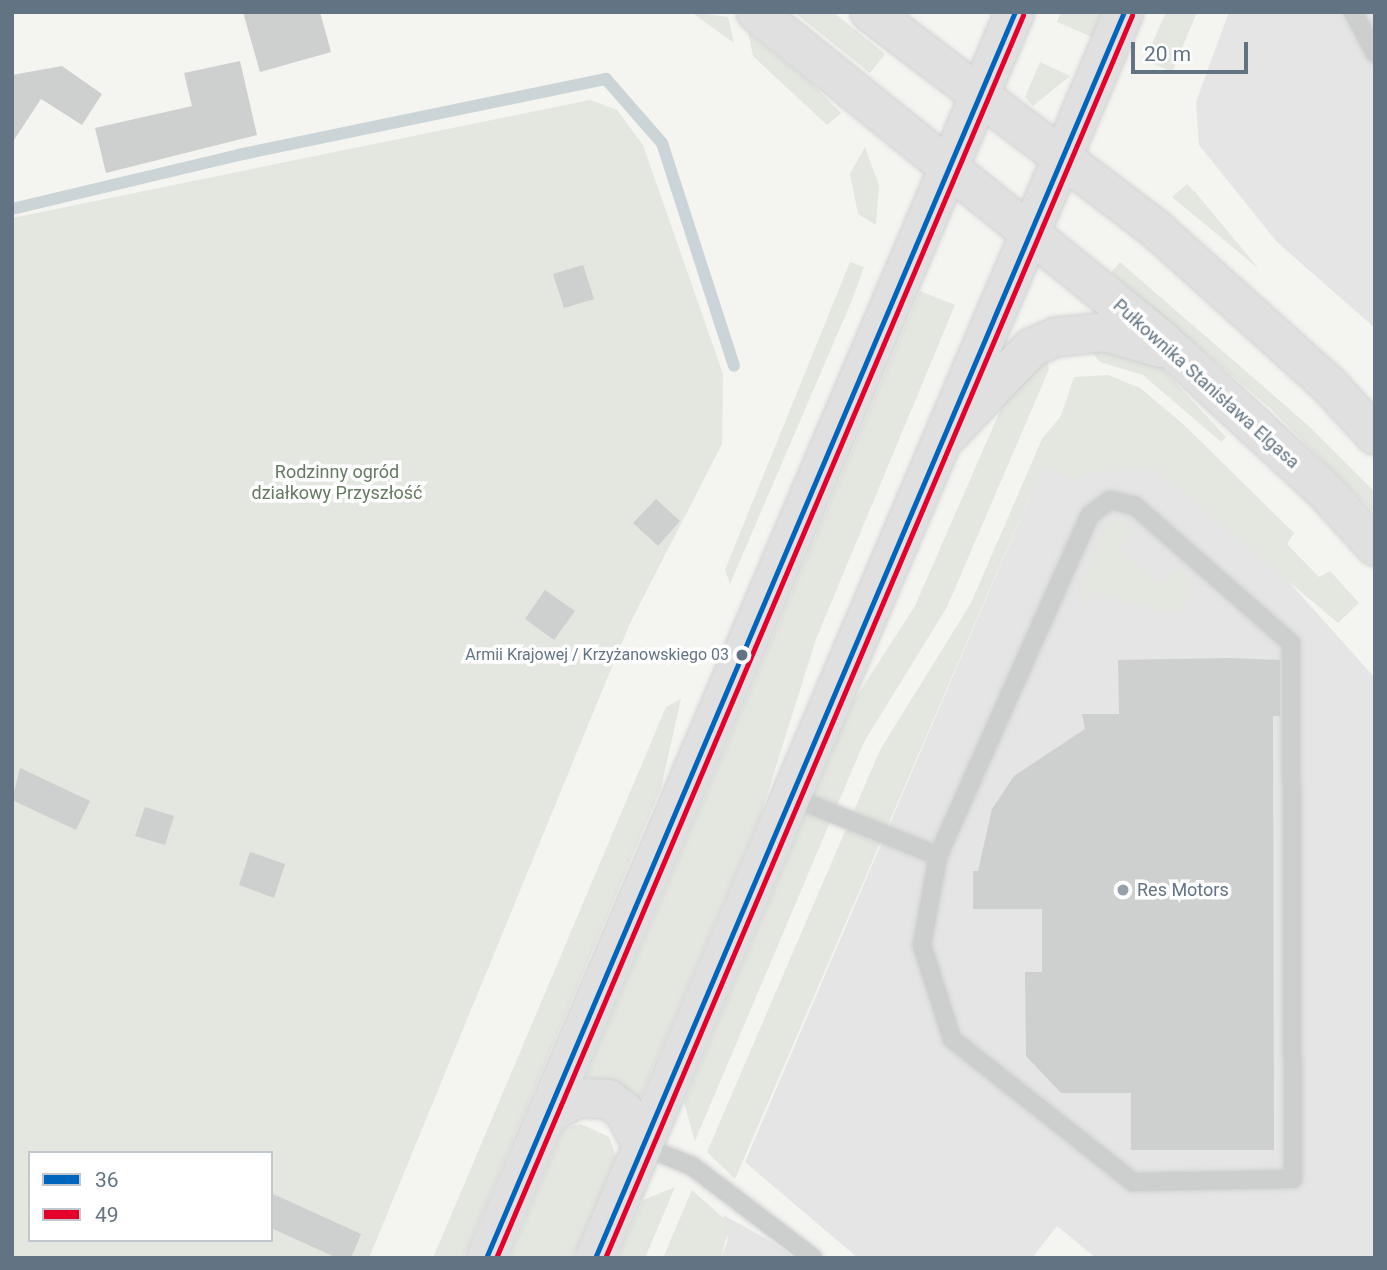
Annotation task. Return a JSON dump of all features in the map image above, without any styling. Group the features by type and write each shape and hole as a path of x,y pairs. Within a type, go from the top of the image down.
{"main road":[{"name":"Pułkownika Stanisława Elgasa","path":"756,12 1177,355 1324,490 1375,546"},
{"path":"870,12 1158,231 1330,386 1375,435"},
{"path":"486,1258 1015,12"},
{"path":"595,1258 792,797 1028,232 1124,12"},
{"path":"940,444 1023,355 1056,337 1106,332 1177,355"},
{"path":"547,1114 579,1098 608,1099 624,1111 643,1146"}],"lane":[{"path":"1353,12 1375,53"},
{"path":"1111,500 1135,506 1291,643 1293,1180 1133,1182 952,1038 922,945 938,856 1090,515 1111,500"},
{"path":"792,797 938,856"},
{"path":"643,1146 692,1167 813,1258"}],"shaded area":[{"path":"1229,12 1375,12 1375,328 1277,242 1199,145 1196,102"},
{"path":"1043,466 1079,480 1088,472 1185,466 1375,678 1375,1258 1096,1258 1057,1226 1032,1258 858,1258 745,1162"},
{"path":"723,1215 795,1258 721,1258 728,1239"}],"green space":[{"path":"691,12 728,17 734,43"},
{"path":"794,12 833,12 885,54 870,73"},
{"path":"1061,12 1102,12 1092,37 1057,22"},
{"path":"1166,12 1197,12 1172,72 1145,60"},
{"path":"748,32 808,80 841,113 827,125 753,56"},
{"path":"1040,62 1070,76 1033,106 1025,97"},
{"name":"Rodzinny ogród działkowy Przyszłość","path":"590,100 617,110 643,145 723,374 722,444 630,623 369,1258 12,1258 12,218"},
{"path":"865,147 879,185 876,225 858,214 850,174"},
{"path":"1187,184 1195,192 1259,269 1172,197"},
{"path":"850,262 864,267 852,300 730,584 725,570"},
{"path":"1120,262 1311,428 1375,492 1375,513 1269,407 1111,273"},
{"path":"920,291 955,305 816,639 761,814 638,1102 586,1076"},
{"path":"1086,345 1160,366 1226,437 1221,442 1143,375 1100,362"},
{"path":"1047,358 1049,369 947,607 864,742 695,1141 684,1103 853,702 915,606 1007,395"},
{"path":"1108,375 1140,388 1182,423 1294,533 1287,544 1319,577 1330,571 1359,603 1338,623 1155,469 1089,472 1079,481 1043,466 735,1179 707,1152 880,750 971,603 1042,439 1061,416 1074,377"},
{"path":"1117,518 1126,520 1131,533 1120,550 1161,584 1177,569 1184,570 1192,595 1180,610 1165,613 1093,591 1086,607 1079,590 1108,523"},
{"path":"681,699 661,788 464,1256 433,1258 666,707"},
{"path":"581,1124 609,1137 616,1157 573,1258 509,1258 564,1128"},
{"path":"675,1187 645,1258 618,1258 643,1200"},
{"path":"692,1190 730,1224 721,1258 663,1258"}],"building":[{"path":"243,12 320,12 331,52 260,72"},
{"path":"240,61 257,135 106,173 95,128 192,106 184,73"},
{"path":"62,66 102,94 82,125 41,99 12,143 12,75"},
{"path":"583,265 594,299 564,308 553,274"},
{"path":"656,499 680,521 658,546 633,523"},
{"path":"545,590 575,611 554,640 525,619"},
{"name":"Res Motors","path":"1118,660 1280,660 1280,716 1273,716 1274,1150 1131,1150 1131,1093 1061,1093 1026,1056 1025,972 1042,972 1042,909 973,909 973,871 978,871 992,809 1014,776 1085,729 1082,714 1119,714"},
{"path":"20,768 90,801 76,830 12,800"},
{"path":"145,807 174,816 165,845 135,836"},
{"path":"250,852 285,864 274,898 239,885"},
{"path":"273,1194 361,1234 351,1258 337,1258 273,1229"}],"waterway":[{"path":"12,209 238,155 606,79 662,143 734,366"}],"transit line":[{"name":"36","path":"486,1258 1015,12"},
{"name":"36","path":"595,1258 1124,12"},
{"name":"49","path":"496,1258 1023,15"},
{"name":"49","path":"605,1258 1132,15"}],"place":[{"name":"Armii Krajowej / Krzyżanowskiego 03","path":"742,655"},
{"name":"Res Motors","path":"1123,890"}]}
